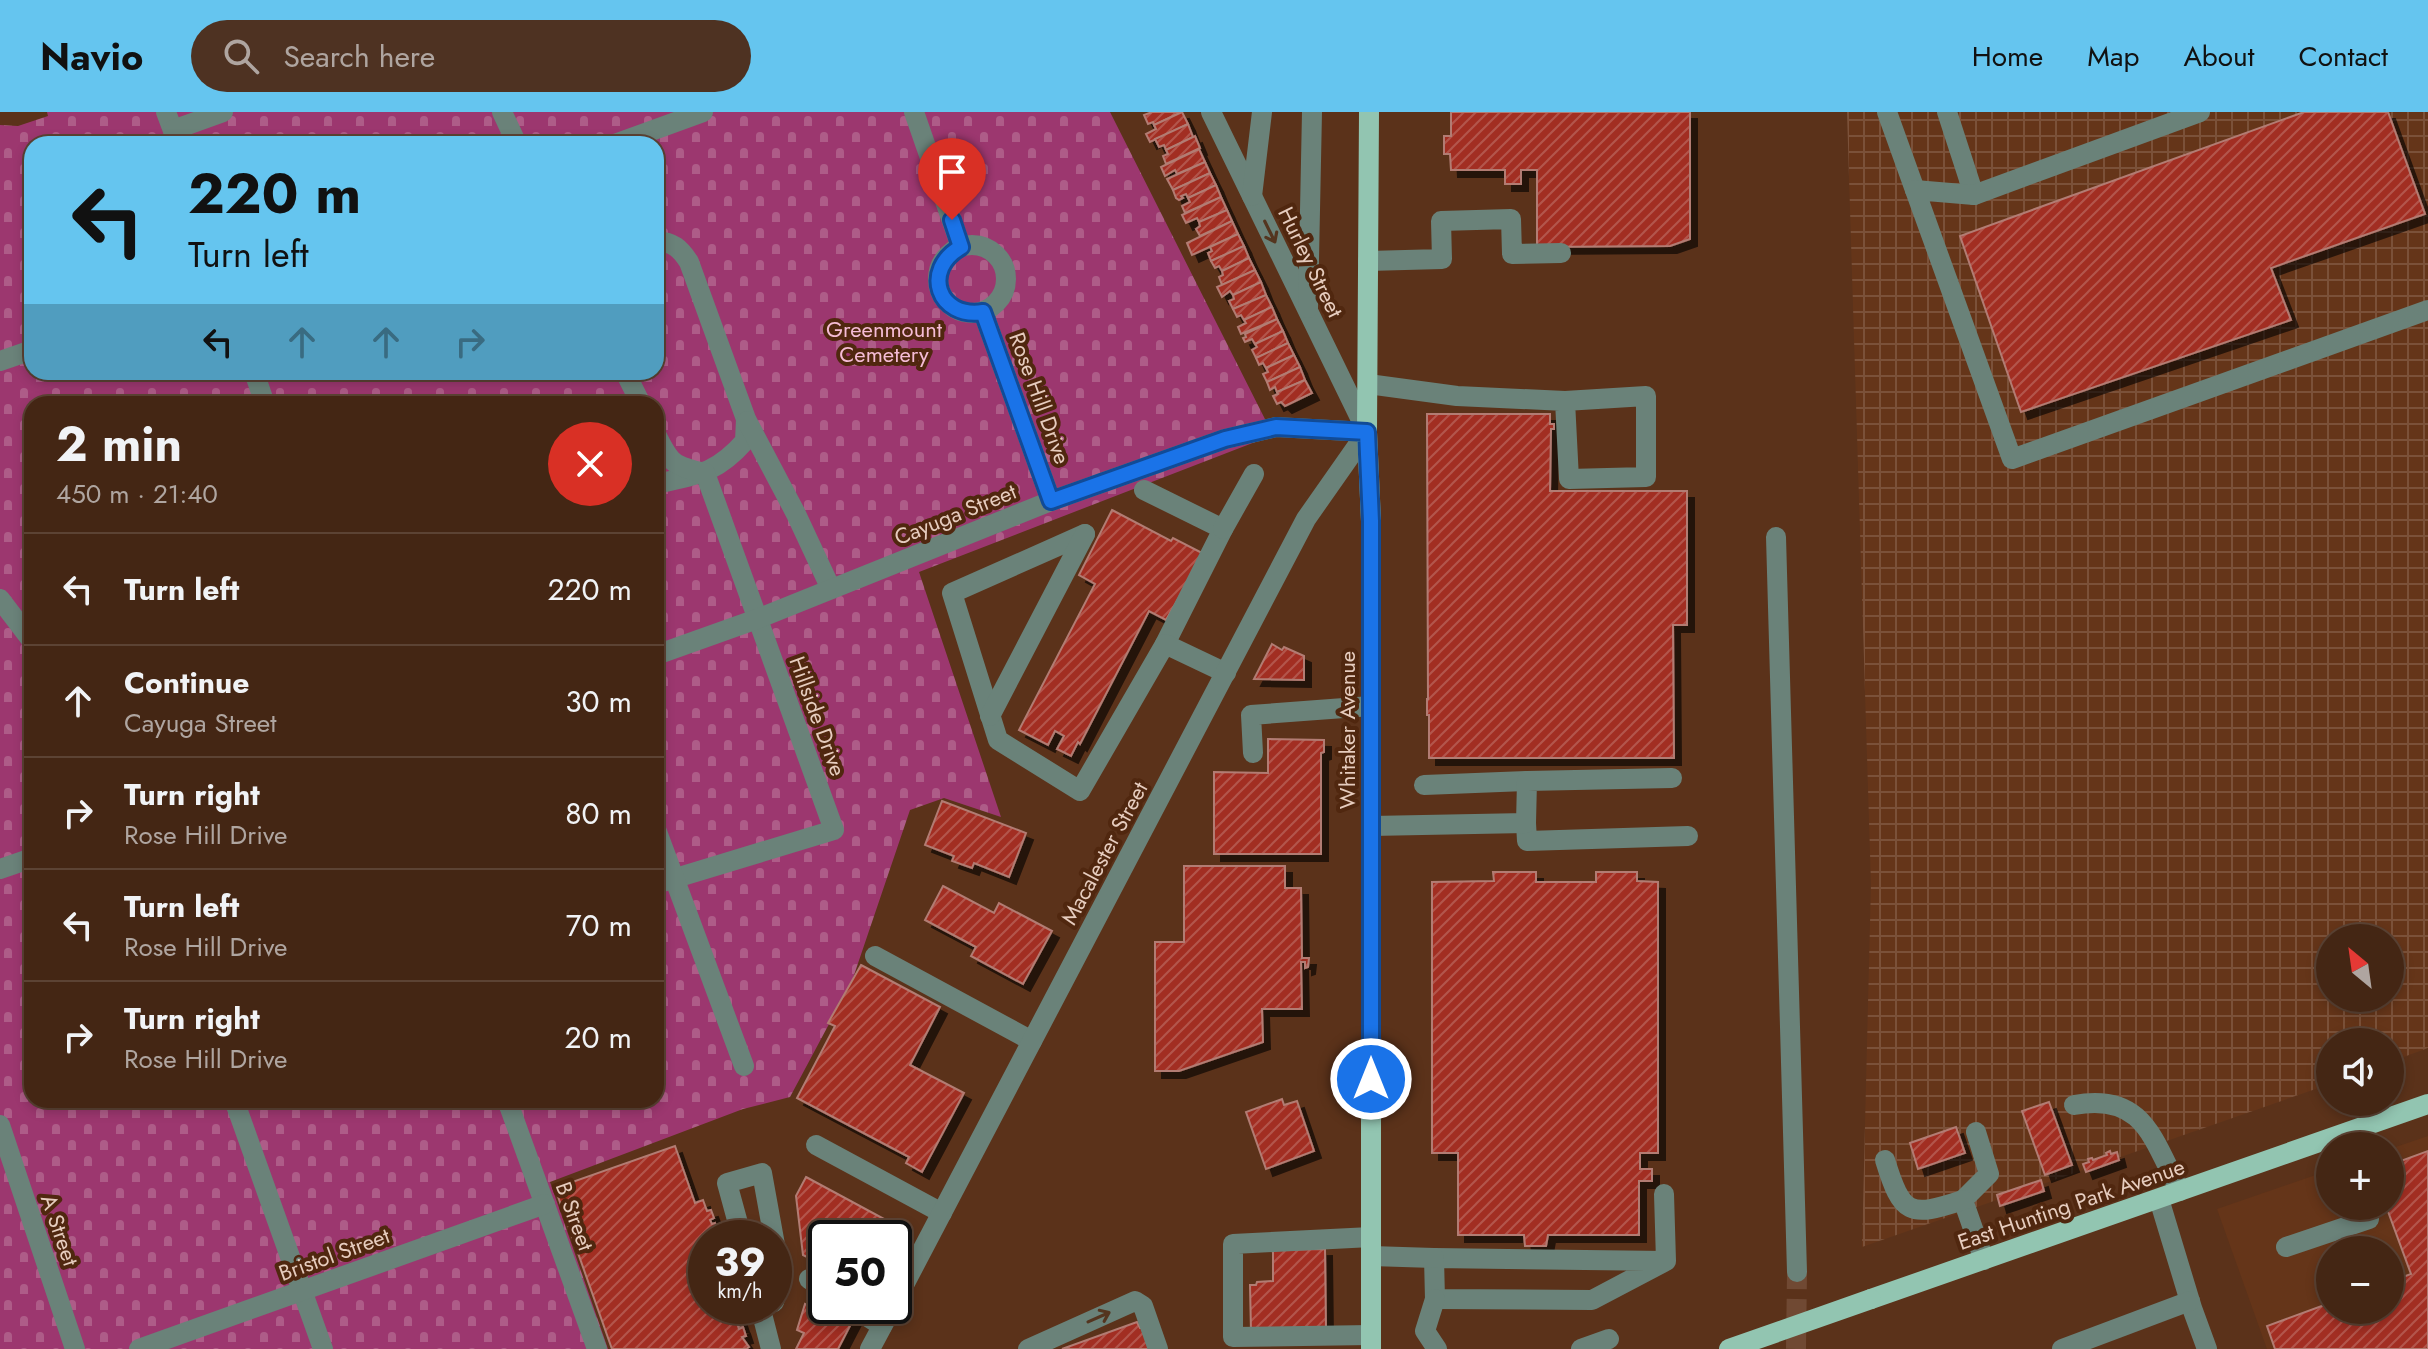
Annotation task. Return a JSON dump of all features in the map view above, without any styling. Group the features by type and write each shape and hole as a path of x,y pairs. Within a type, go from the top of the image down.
{"main road":[{"name":"Whitaker Avenue","path":"1369,112 1367,432 1371,521 1371,1342"},
{"name":"East Hunting Park Avenue","path":"2360,1132 2428,1104"},
{"name":"East Hunting Park Avenue","path":"1729,1349 2180,1191 2316,1148"}],"street":[{"path":"172,129 223,112"},
{"path":"502,112 513,136"},
{"path":"637,136 703,112"},
{"path":"914,112 961,247"},
{"name":"Hurley Street","path":"1211,112 1367,432"},
{"path":"1252,196 1262,112"},
{"path":"1308,310 1312,112"},
{"path":"1887,112 2012,459 2428,310"},
{"path":"1947,112 1974,195"},
{"path":"1915,190 1974,195 2194,113"},
{"path":"1368,261 1442,259 1441,221 1511,219 1512,254 1561,253"},
{"path":"664,242 679,248 689,262 746,419 831,589"},
{"name":"Rose Hill Drive","path":"972,245 992,251 1005,268 1007,279 1000,299 983,312 971,314 960,311 942,296 939,273 943,262 961,247 972,245"},
{"name":"Rose Hill Drive","path":"983,312 1051,501"},
{"path":"0,361 24,353"},
{"path":"1368,384 1457,396 1565,401 1646,396 1646,477 1569,479 1565,401"},
{"path":"664,482 705,473 733,455 745,441 746,419"},
{"name":"Cayuga Street","path":"664,652 757,619 1051,501 1225,439 1276,427 1367,432"},
{"name":"Macalester Street","path":"912,1269 1306,519 1367,432"},
{"path":"664,450 668,458 684,468 705,473"},
{"path":"733,455 756,455 770,465"},
{"name":"Hillside Drive","path":"665,882 834,830 705,473"},
{"path":"990,716 1085,534 952,593 990,716 998,740 1080,791 1165,644 1254,474"},
{"path":"1144,490 1223,529"},
{"path":"1776,537 1797,1272"},
{"path":"0,599 24,630"},
{"path":"1165,644 1226,673"},
{"path":"1253,753 1251,715 1371,706"},
{"path":"1424,785 1672,778"},
{"path":"1527,781 1527,841 1688,836"},
{"path":"1371,826 1526,823"},
{"path":"0,869 24,861"},
{"path":"665,882 744,1066"},
{"path":"875,956 1032,1041"},
{"path":"2074,1105 2097,1101 2128,1110 2144,1122 2180,1191"},
{"path":"237,1108 323,1349"},
{"name":"B Street","path":"510,1108 597,1349"},
{"name":"A Street","path":"0,1125 75,1349"},
{"path":"1885,1160 1902,1203 1916,1211 1929,1211 1963,1200 1989,1174 1976,1132"},
{"path":"816,1145 942,1213"},
{"path":"737,1220 727,1183 762,1173 771,1220"},
{"path":"1664,1194 1666,1261"},
{"path":"2159,1199 2207,1349"},
{"path":"1963,1200 1984,1260"},
{"name":"Bristol Street","path":"139,1349 545,1204"},
{"path":"2286,1247 2366,1220"},
{"path":"1371,1342 1233,1337 1233,1244 1371,1247 1434,1258 1666,1261"},
{"path":"1434,1258 1435,1299 1425,1331 1437,1349"},
{"path":"1435,1299 1592,1300 1666,1261"},
{"path":"1028,1349 1135,1301 1143,1306 1158,1349"},
{"path":"2062,1349 2190,1301"},
{"path":"765,1324 771,1349"},
{"path":"766,1329 767,1324"},
{"name":"Macalester Street","path":"870,1349 882,1326"},
{"path":"1581,1349 1609,1339"}],"shaded area":[{"path":"1847,112 2428,112 2428,1048 2404,1057 2404,1028 2316,1028 2316,1089 1862,1247 1871,884"},
{"path":"2428,1136 2428,1349 2267,1349 2217,1209 2316,1175 2316,1220 2404,1220 2404,1144"}],"green space":[{"name":"Greenmount Cemetery","path":"47,112 1110,112 1273,435 919,572 1001,817 944,798 910,810 852,981 790,1097 743,1109 550,1182 608,1349 0,1349 0,125 18,126 48,116"}],"building":[{"path":"1182,112 1154,125 1153,122 1148,124 1144,115"},
{"path":"1182,112 1188,124 1150,142 1146,134 1156,129 1154,125"},
{"path":"1451,112 1690,112 1690,239 1670,246 1537,247 1537,170 1521,170 1521,184 1505,184 1505,170 1451,170 1450,154 1444,154 1444,136 1451,136"},
{"path":"2304,112 2388,112 2425,214 2271,268 2291,320 2021,412 1960,236"},
{"path":"1188,124 1193,137 1166,150 1164,145 1159,147 1155,139"},
{"path":"1195,136 1200,148 1166,164 1163,156 1168,154 1166,150"},
{"path":"1199,149 1205,162 1165,176 1161,167"},
{"path":"1205,162 1210,173 1173,190 1167,179"},
{"path":"1210,173 1216,185 1188,198 1186,194 1179,200 1176,198 1173,190"},
{"path":"1216,185 1221,197 1185,213 1182,206 1190,202 1188,198"},
{"path":"1221,197 1227,210 1199,222 1197,218 1186,223 1182,215"},
{"path":"1227,210 1232,221 1200,236 1196,229 1200,226 1199,222"},
{"path":"1232,221 1238,234 1192,255 1187,243"},
{"path":"1238,234 1244,246 1211,261 1208,253 1212,251 1210,247"},
{"path":"1244,246 1249,258 1222,271 1219,266 1215,268 1211,261"},
{"path":"1249,258 1255,270 1222,285 1219,277 1223,275 1222,271"},
{"path":"1255,270 1261,282 1233,295 1230,291 1222,297 1217,287"},
{"path":"1261,282 1266,295 1233,309 1229,301 1234,299 1233,295"},
{"path":"1266,295 1272,307 1244,320 1241,315 1237,317 1233,309"},
{"path":"1272,307 1277,319 1241,334 1238,327 1246,323 1244,320"},
{"path":"1277,319 1283,331 1255,344 1252,339 1245,342 1245,334"},
{"path":"1283,331 1288,343 1256,358 1252,350 1257,347 1255,344"},
{"path":"1288,343 1294,355 1266,368 1263,363 1259,365 1256,358"},
{"path":"1294,355 1300,367 1267,382 1263,374 1268,372 1266,368"},
{"path":"1300,367 1305,380 1277,392 1275,387 1270,390 1267,382"},
{"path":"1305,380 1312,393 1285,406 1281,402 1277,404 1273,396 1277,392"},
{"path":"1427,414 1550,414 1550,424 1554,424 1554,429 1551,429 1550,491 1687,491 1687,625 1673,625 1674,758 1429,758"},
{"path":"1112,510 1171,541 1173,538 1204,554 1166,620 1149,611 1071,756 1057,749 1064,736 1055,731 1048,745 1019,730 1095,584 1079,575"},
{"path":"1272,644 1304,656 1304,680 1254,679"},
{"path":"1268,739 1324,740 1324,752 1321,753 1321,854 1214,854 1214,772 1268,773"},
{"path":"942,801 1026,833 1009,877 974,863 972,868 952,861 954,856 925,845"},
{"path":"1184,866 1285,866 1285,888 1301,888 1302,958 1309,958 1308,967 1305,968 1305,962 1301,962 1302,1009 1262,1009 1263,1042 1179,1071 1155,1071 1155,942 1184,942"},
{"path":"1493,872 1536,872 1536,882 1596,882 1596,872 1637,872 1637,881 1658,882 1658,1153 1640,1153 1640,1169 1652,1169 1652,1181 1639,1181 1639,1235 1548,1235 1546,1246 1525,1246 1524,1235 1458,1235 1458,1153 1432,1153 1432,882 1494,881"},
{"path":"943,886 994,913 999,903 1052,931 1023,984 971,956 976,947 925,920"},
{"path":"861,965 940,1007 910,1065 964,1093 922,1172 906,1163 909,1157 797,1098 835,1026 828,1023"},
{"path":"1282,1099 1284,1105 1297,1101 1314,1151 1266,1169 1246,1112"},
{"path":"2049,1102 2072,1165 2045,1175 2022,1111"},
{"path":"1956,1127 1965,1153 1918,1169 1910,1143"},
{"path":"675,1146 695,1203 703,1200 714,1218 688,1220 688,1324 742,1324 738,1326 739,1329 743,1327 746,1336 742,1337 749,1347 612,1349 555,1188"},
{"path":"2110,1151 2111,1154 2117,1152 2119,1160 2086,1172 2083,1164 2089,1162 2088,1159 2107,1155"},
{"path":"2428,1151 2428,1349 2275,1349 2267,1326 2316,1308 2316,1324 2404,1324 2404,1277 2411,1274 2404,1255 2404,1236 2397,1236 2391,1220 2404,1220 2404,1160"},
{"path":"806,1177 886,1220 808,1220 808,1258 803,1255 796,1196"},
{"path":"2041,1180 2044,1191 2000,1206 1997,1195"},
{"path":"1325,1249 1326,1331 1251,1331 1250,1285 1273,1281 1273,1250"},
{"path":"805,1304 808,1305 808,1324 851,1324 838,1349 796,1349 804,1333 797,1330"},
{"path":"1137,1322 1150,1348 1062,1349"}],"tunnel":[{"path":"1796,1349 1797,1272"}],"route":[{"path":"952,220 961,247 943,262 939,273 942,296 960,311 971,314 983,312 1051,501 1225,439 1276,427 1367,432 1371,521 1371,1079"}]}
